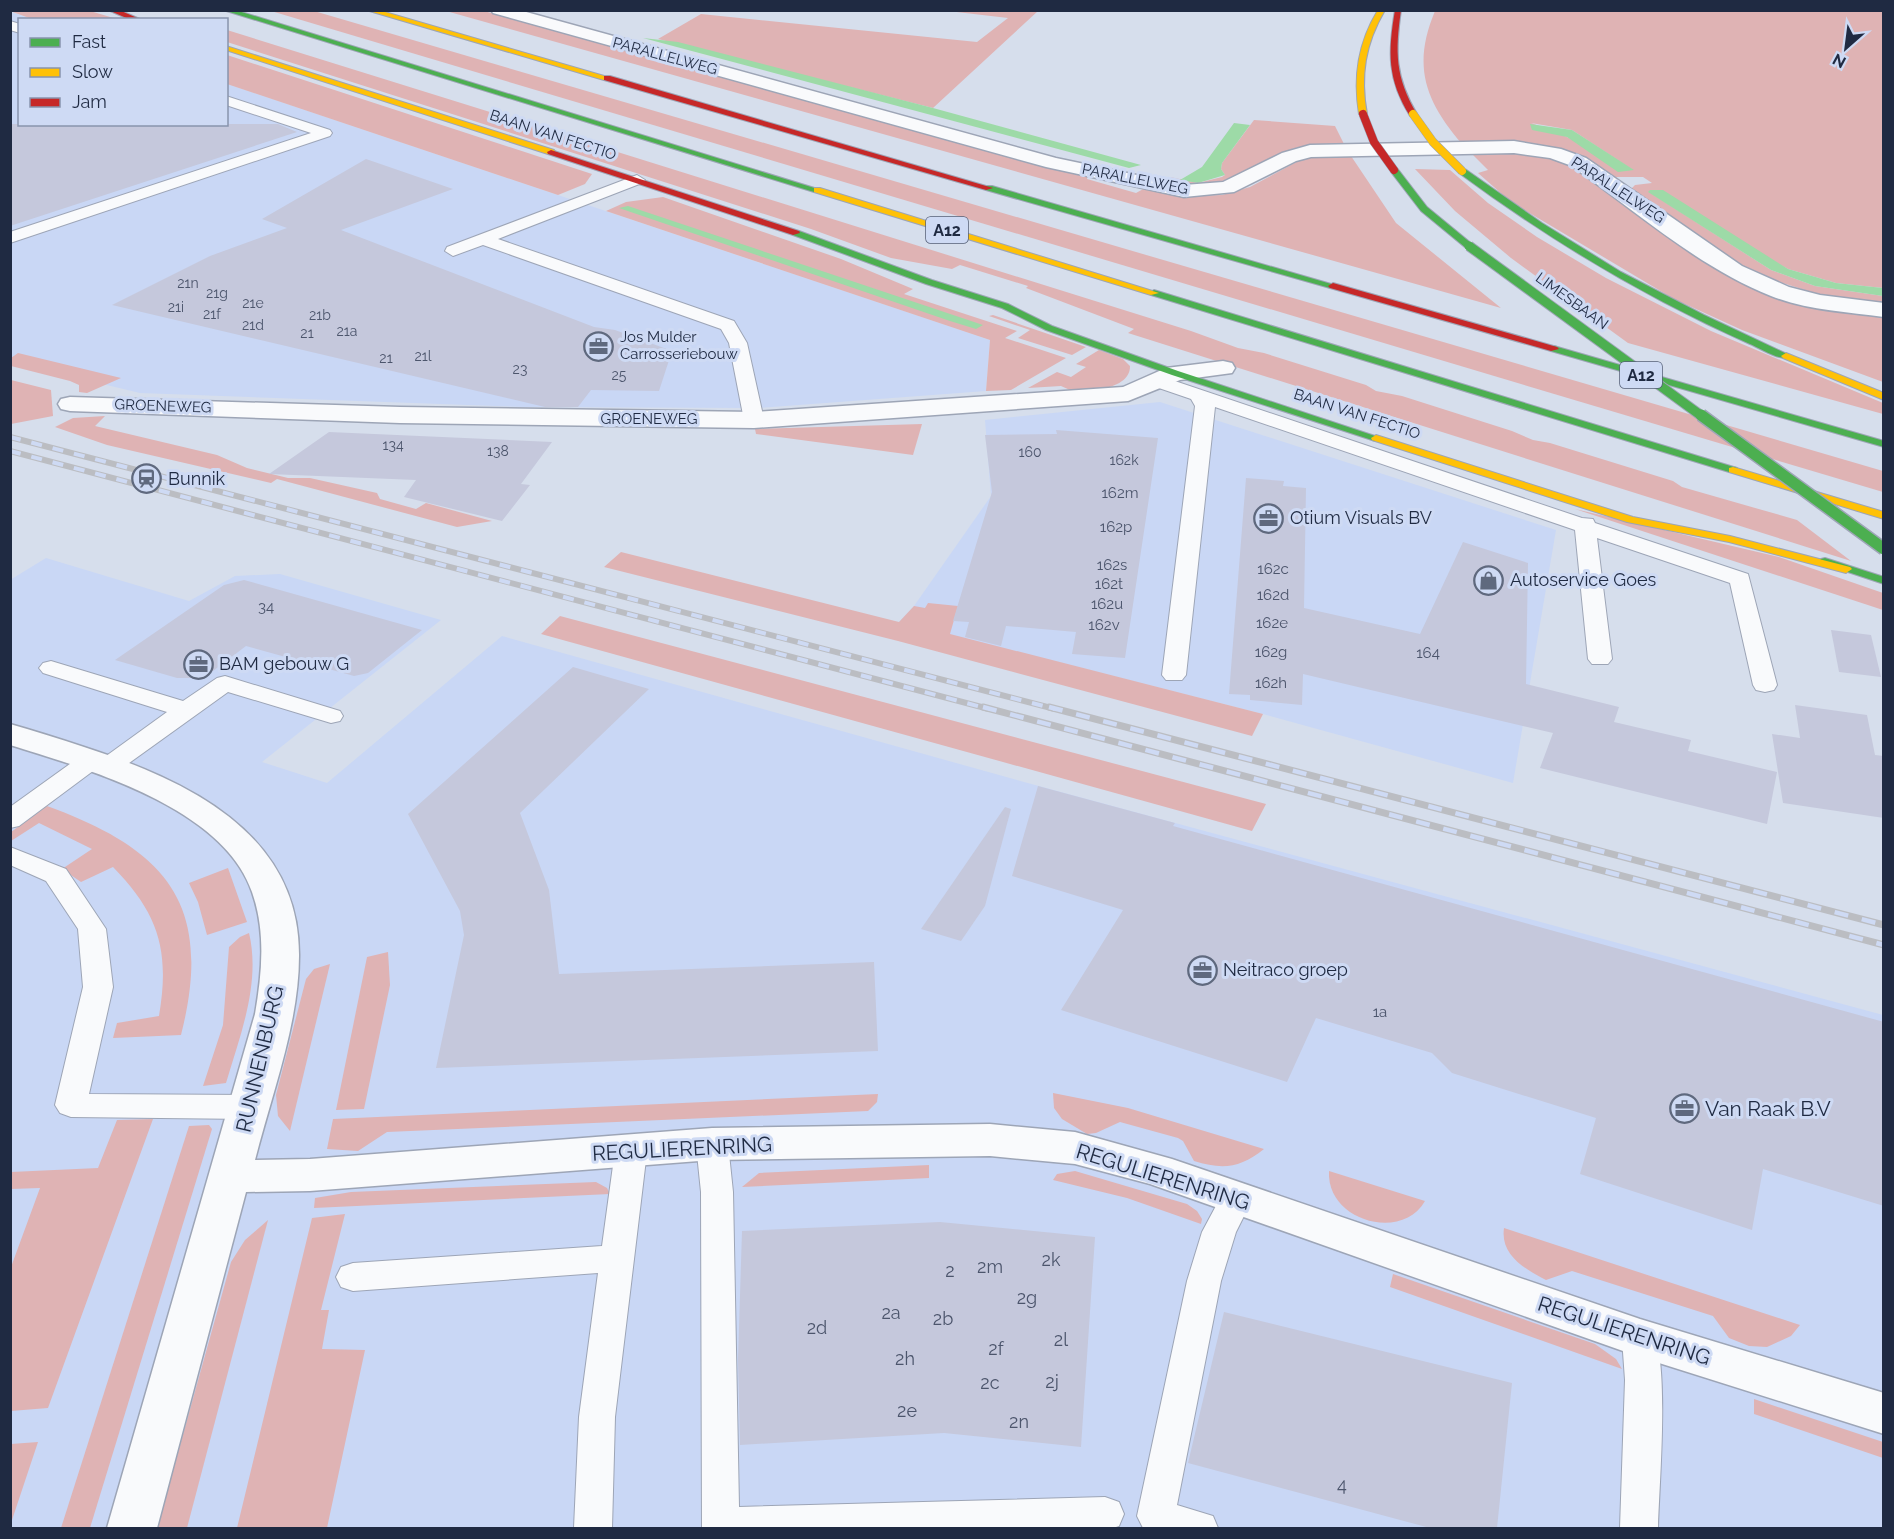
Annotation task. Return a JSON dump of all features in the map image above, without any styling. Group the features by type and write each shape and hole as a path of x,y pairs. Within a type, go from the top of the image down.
{"main road":[{"path":"111,10 133,18"},
{"name":"A12","path":"226,10 1884,516"},
{"name":"A12","path":"369,10 1884,444"},
{"name":"LIMESBAAN","path":"1382,10 1373,23 1360,62 1358,84 1363,114 1374,142 1424,209 1469,246 1884,549"},
{"path":"1398,10 1391,69 1400,96 1433,142 1462,171 1524,218 1662,299 1797,363 1884,397"},
{"name":"BAAN VAN FECTIO","path":"228,49 637,180 868,258 929,282 1005,306 1049,328 1631,520 1730,539 1846,568"},
{"name":"BAAN VAN FECTIO","path":"868,258 951,280 1049,312"},
{"name":"BAAN VAN FECTIO","path":"1701,519 1884,581"}],"street":[{"name":"PARALLELWEG","path":"499,10 1053,163 1184,191 1227,188 1289,157 1310,151 1514,147 1545,151 1579,162 1734,271 1790,294 1830,303 1884,310"},
{"name":"GROENEWEG","path":"70,404 400,415 754,420 1128,394 1175,371 1228,370"},
{"name":"RUNNENBURG","path":"10,734 100,763 150,783 195,805 227,828 251,855 266,880 280,935 280,974 274,1014 132,1528"},
{"name":"REGULIERENRING","path":"230,1176 310,1175 712,1144 990,1140 1075,1148 1157,1170 1640,1338 1884,1414"}],"lane":[{"path":"10,238 325,133 228,100"},
{"path":"453,251 637,180"},
{"path":"484,240 728,325 738,343 754,420"},
{"path":"1174,675 1205,406 1198,395 1175,371"},
{"path":"1198,395 1585,524 1740,579 1765,685"},
{"path":"1585,524 1600,659"},
{"path":"51,668 186,711"},
{"path":"10,820 186,711 225,683 331,716"},
{"path":"10,855 56,875 92,929 98,987 71,1106 250,1107"},
{"path":"712,1144 717,1192 720,1525 1105,1514"},
{"path":"593,1528 597,1417 631,1150"},
{"path":"1198,1528 1156,1516 1204,1281 1218,1232 1237,1198"},
{"path":"353,1277 617,1258"},
{"path":"1639,1528 1643,1380 1640,1338"}],"shaded area":[{"path":"10,11 90,11 114,18 29,18"},
{"path":"271,11 314,11 1883,471 1883,492"},
{"path":"446,11 484,11 825,105 1088,174 1087,179 1136,193 1145,188 1187,196 1222,195 1250,187 1302,159 1349,153 1396,223 1501,308"},
{"path":"948,11 1038,11 933,108 658,39 701,14 977,42 1008,18"},
{"path":"1435,11 1883,11 1883,288 1836,283 1788,269 1649,192 1771,270 1815,286 1883,296 1883,305 1827,297 1757,275 1630,190 1635,185 1652,183 1643,177 1612,177 1587,161 1462,144 1439,113 1426,82 1424,49","holes":["1531,123 1572,130 1633,170 1559,133"]},
{"path":"11,12 29,18 18,18 18,126 228,126 228,84 990,340 986,391 758,408 525,407 140,393 11,362"},
{"path":"228,30 1191,331 1238,348 1264,353 1366,385 1376,391 1402,396 1512,431 1533,440 1550,443 1673,481 1682,487 1797,520 1851,561 1128,333 1134,329 1026,288 1028,286 960,265 952,269 891,258 811,229 228,42"},
{"path":"643,38 678,42 1141,165 1129,168"},
{"path":"228,55 592,174 585,184 558,195 228,84"},
{"path":"1254,120 1335,126 1345,146 1309,146 1289,150 1214,184 1198,187 1182,186 1166,181 1170,177 1198,183 1225,175 1221,169 1222,163"},
{"path":"1234,123 1250,125 1222,163 1221,169 1225,175 1198,183 1180,180 1202,167"},
{"path":"1530,124 1572,130 1634,170 1618,172 1567,137 1532,130"},
{"path":"1470,152 1539,154 1565,162 1743,284 1841,312 1883,318 1883,382 1742,330 1674,299 1511,202 1478,173 1488,170"},
{"path":"1415,169 1450,170 1488,203 1537,237 1606,278 1711,331 1883,403 1883,414 1628,343 1511,258 1455,211"},
{"path":"1663,190 1788,269 1836,283 1883,288 1883,296 1815,286 1771,270 1648,192"},
{"path":"663,197 841,259 913,289 904,294 1017,331 1005,338 1066,358 1011,390 986,391 990,340 606,211 626,202"},
{"path":"628,206 983,325 976,329 950,321 619,208"},
{"path":"993,315 1086,347 1072,355 1018,338 1030,330 989,316"},
{"path":"1099,350 1123,359 1130,366 1127,376 1119,383 1107,388 1078,393 1039,394 1070,390 1061,386 1028,388 1057,372 1071,377 1086,367 1076,364"},
{"path":"18,353 121,378 87,393 79,392 79,385 70,381 11,366 11,358"},
{"path":"11,380 51,390 53,416 11,424"},
{"path":"1160,402 1556,530 1513,783 1263,714 899,622 914,606 991,496 985,420"},
{"path":"105,416 95,426 217,455 247,468 288,478 310,478 377,493 380,499 416,509 426,503 492,521 457,527 277,479 271,483 107,445 55,427 73,418"},
{"path":"922,424 913,455 756,434 755,429"},
{"path":"1575,509 1779,557 1883,593 1883,610"},
{"path":"621,552 899,622 914,606 925,608 928,603 958,606 950,634 1263,714 1252,736 898,641 604,567"},
{"path":"46,558 189,601 235,576 280,574 441,620 262,762 327,783 502,636 1024,782 1883,1015 1883,1528 11,1528 10,580"},
{"path":"560,616 1266,804 1252,831 541,634"},
{"path":"47,806 89,823 124,842 151,864 172,888 185,917 191,951 190,990 181,1035 113,1038 117,1023 159,1016 163,972 157,935 151,918 141,901 113,867 81,882 62,869 92,849 39,823 11,841 11,832"},
{"path":"228,868 247,922 207,935 198,902 189,883"},
{"path":"249,933 252,952 251,990 237,1047 226,1083 203,1086 223,1025 229,947 240,937"},
{"path":"388,952 390,985 364,1109 336,1110 367,957"},
{"path":"330,964 290,1131 278,1116 276,1095 306,979 314,969"},
{"path":"1053,1093 1128,1108 1264,1149 1239,1164 1214,1166 1194,1161 1183,1141 1178,1138 1120,1122 1096,1133 1087,1134 1062,1119 1054,1108"},
{"path":"878,1094 877,1102 868,1111 387,1132 358,1151 327,1149 333,1119"},
{"path":"153,1119 48,1408 11,1411 11,1267 40,1188 11,1189 11,1172 98,1168 117,1120"},
{"path":"209,1125 212,1129 90,1528 61,1528 189,1126"},
{"path":"929,1165 929,1178 742,1187 759,1173"},
{"path":"1075,1171 1187,1204 1197,1211 1202,1219 1201,1224 1127,1198 1053,1180 1057,1174"},
{"path":"1329,1171 1425,1201 1414,1214 1400,1221 1384,1223 1367,1220 1352,1213 1340,1203 1331,1188"},
{"path":"596,1182 607,1188 610,1194 314,1208 315,1198 351,1192"},
{"path":"345,1214 321,1310 329,1310 322,1349 365,1350 327,1528 237,1528 312,1218"},
{"path":"268,1220 187,1528 157,1528 231,1262 245,1240"},
{"path":"1504,1228 1800,1325 1791,1336 1767,1347 1749,1346 1729,1338 1713,1316 1572,1271 1546,1280 1522,1266 1510,1253 1504,1238"},
{"path":"1393,1274 1595,1344 1616,1359 1622,1369 1390,1287"},
{"path":"1754,1399 1883,1442 1883,1458 1754,1414"},
{"path":"38,1442 11,1523 11,1444"}],"building":[{"path":"10,124 18,124 18,126 228,126 228,124 278,124 297,132 10,226"},
{"path":"366,159 453,189 341,230 594,327 615,330 672,351 659,391 591,390 578,407 545,407 112,305 210,256 287,228 262,219"},
{"path":"1056,430 1158,438 1125,658 1072,654 1076,632 1006,626 1001,646 965,637 969,622 953,621 992,492 985,435 1057,434"},
{"path":"329,432 552,442 521,484 530,485 502,521 404,497 416,480 269,474"},
{"path":"1246,478 1284,481 1283,486 1306,488 1304,608 1420,634 1463,542 1528,563 1526,684 1619,707 1614,722 1691,740 1688,751 1777,772 1767,824 1540,768 1553,733 1303,674 1302,705 1250,700 1250,695 1229,694"},
{"path":"244,580 422,630 368,673 354,676 246,646 213,671 190,678 177,678 115,660 224,585"},
{"path":"1831,630 1871,635 1881,677 1839,672"},
{"path":"573,667 649,689 520,813 549,890 559,974 874,962 878,1051 436,1068 464,935 460,911 408,814"},
{"path":"1795,705 1867,715 1875,755 1884,756 1884,818 1783,803 1772,734 1800,738"},
{"path":"1038,786 1175,823 1173,826 1884,1022 1884,1206 1763,1169 1752,1230 1580,1174 1596,1118 1452,1073 1432,1053 1316,1018 1287,1082 1061,1010 1123,910 1012,876"},
{"path":"1005,807 1011,809 985,906 961,941 921,929"},
{"path":"940,1222 1095,1237 1081,1447 944,1433 740,1445 738,1360 742,1231"},
{"path":"1224,1312 1512,1383 1497,1528 1430,1528 1188,1463"}],"railway":[{"path":"10,437 1055,709"},
{"path":"10,451 989,709"},
{"path":"983,707 1884,945"},
{"path":"1049,707 1884,925"}],"traffic: fast":[{"path":"226,10 817,190"},
{"path":"1394,170 1424,209 1469,246"},
{"path":"1462,171 1538,225 1618,274 1700,317 1786,356"},
{"path":"989,188 1333,286"},
{"path":"796,233 929,282 1005,306 1049,328 1175,373 1376,438"},
{"path":"1469,246 1884,549"},
{"path":"1154,293 1733,470"},
{"path":"1554,349 1884,444"},
{"path":"1825,561 1884,581"}],"traffic: slow":[{"path":"369,10 607,78"},
{"path":"1363,114 1360,86 1361,60 1369,34 1382,10"},
{"path":"228,49 551,152"},
{"path":"1413,114 1433,142 1462,171"},
{"path":"817,190 1154,293"},
{"path":"1786,356 1884,397"},
{"path":"1376,438 1631,520 1730,539 1846,569"},
{"path":"1733,470 1884,516"}],"traffic: jam":[{"path":"111,10 133,18"},
{"path":"1398,10 1393,52 1395,76 1413,114"},
{"path":"607,78 989,188"},
{"path":"1363,114 1374,142 1394,170"},
{"path":"551,152 796,233"},
{"path":"1333,286 1554,349"}],"place":[{"name":"Jos Mulder Carrosseriebouw","path":"599,346"},
{"name":"Bunnik","path":"147,479"},
{"name":"Otium Visuals BV","path":"1269,518"},
{"name":"Autoservice Goes","path":"1489,580"},
{"name":"BAM gebouw G","path":"198,664"},
{"name":"Neitraco groep","path":"1202,970"},
{"name":"Van Raak B.V","path":"1684,1109"}]}
